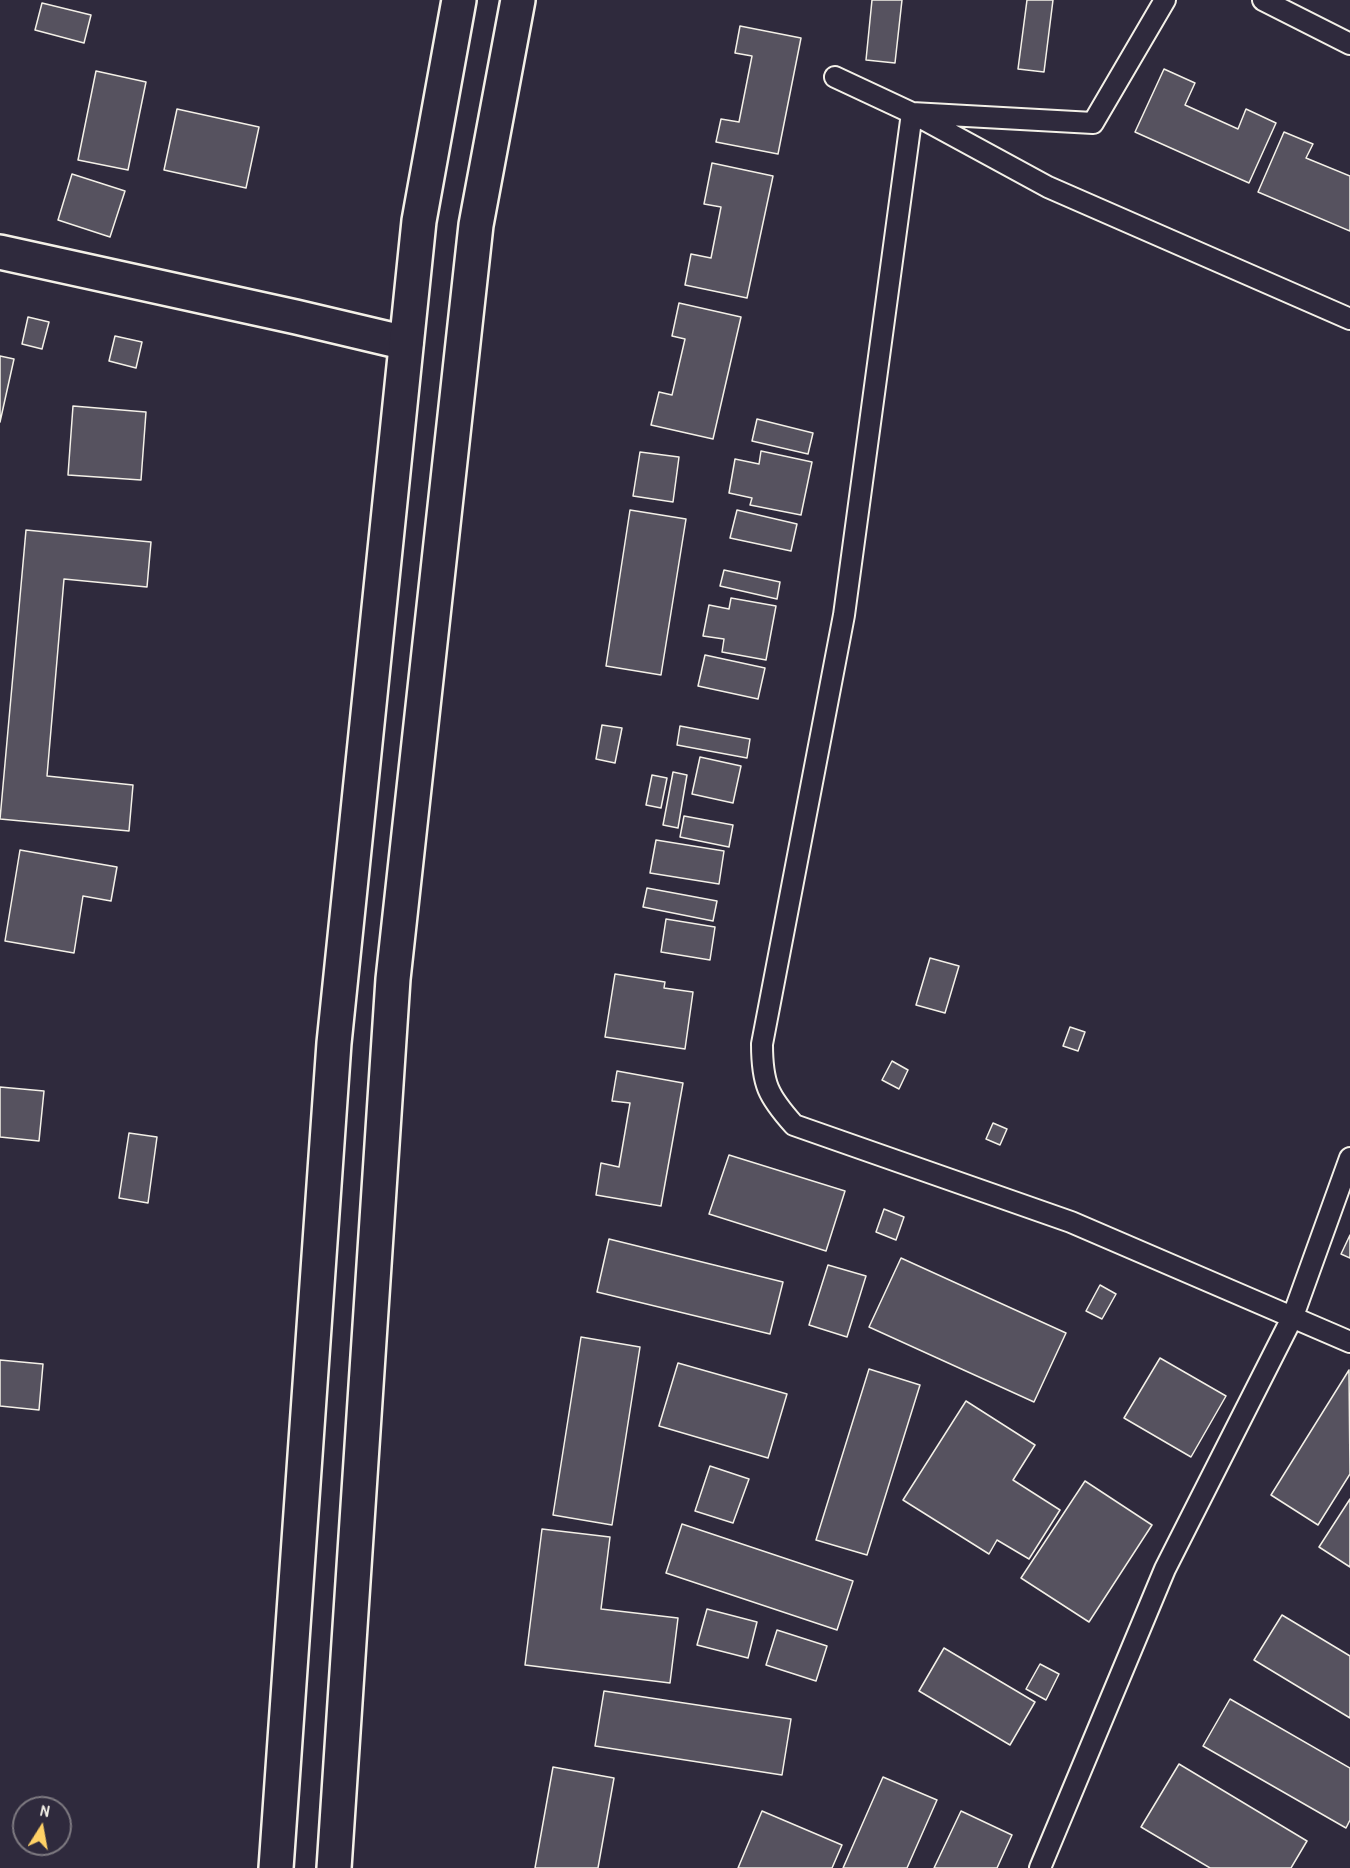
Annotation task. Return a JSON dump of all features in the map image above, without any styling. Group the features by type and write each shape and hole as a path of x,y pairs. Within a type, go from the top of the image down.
{"main road":[{"path":"276,1868 334,1043 419,221 459,0"},
{"path":"334,1868 393,979 476,225 518,0"},
{"path":"0,252 406,343"}],"lane":[{"path":"912,113 1093,123 1165,0"},
{"path":"1263,0 1350,44"},
{"path":"835,76 912,113 1048,187 1350,319"},
{"path":"912,113 844,615 762,1044 762,1069 768,1093 794,1125 1071,1222 1350,1342"},
{"path":"1040,1868 1165,1569 1293,1316 1350,1158"}],"building":[{"path":"872,0 902,0 895,63 866,60"},
{"path":"1027,0 1053,0 1044,72 1018,69"},
{"path":"42,3 91,15 84,43 35,30"},
{"path":"740,26 801,38 778,154 716,142 721,119 739,122 752,56 735,53"},
{"path":"1164,69 1195,83 1185,105 1238,129 1246,109 1276,123 1249,183 1135,132"},
{"path":"96,71 146,82 128,170 78,160"},
{"path":"177,109 259,127 246,188 164,170"},
{"path":"1284,132 1313,144 1306,158 1350,176 1350,231 1258,192"},
{"path":"712,163 773,176 747,298 685,285 691,254 711,258 721,207 704,204"},
{"path":"72,174 125,191 110,237 58,220"},
{"path":"679,303 741,317 713,439 651,425 659,392 672,395 685,339 672,336"},
{"path":"28,317 49,322 42,349 22,344"},
{"path":"115,336 142,342 136,368 109,361"},
{"path":"0,356 14,359 0,422"},
{"path":"73,406 146,412 141,480 68,475"},
{"path":"757,419 813,433 808,454 752,441"},
{"path":"761,451 812,462 801,515 750,505 752,498 729,493 735,459 759,464"},
{"path":"640,452 679,457 673,502 633,496"},
{"path":"630,510 686,519 661,675 606,666"},
{"path":"737,510 797,524 791,551 730,538"},
{"path":"26,530 151,542 147,587 64,579 47,776 133,785 129,831 0,819"},
{"path":"724,570 780,582 777,599 720,586"},
{"path":"731,598 776,606 766,660 722,652 724,639 703,636 709,605 729,609"},
{"path":"705,655 765,668 758,699 698,686"},
{"path":"602,725 622,728 615,763 596,759"},
{"path":"680,726 750,739 747,758 677,745"},
{"path":"700,757 741,766 733,803 692,794"},
{"path":"673,772 687,775 678,828 663,825"},
{"path":"652,775 667,778 661,808 646,805"},
{"path":"684,816 733,825 729,847 680,837"},
{"path":"656,840 724,851 719,884 650,873"},
{"path":"20,850 117,867 111,901 83,896 74,953 5,941"},
{"path":"647,888 717,901 713,921 643,907"},
{"path":"666,919 715,927 710,960 661,952"},
{"path":"930,958 959,966 945,1013 916,1005"},
{"path":"615,974 665,982 664,988 693,992 685,1049 605,1037"},
{"path":"1070,1027 1085,1032 1078,1051 1063,1046"},
{"path":"892,1061 908,1070 899,1089 882,1080"},
{"path":"617,1071 683,1083 661,1206 596,1195 601,1163 619,1167 630,1103 612,1101"},
{"path":"0,1087 44,1091 39,1141 0,1137"},
{"path":"993,1123 1007,1129 1000,1145 986,1139"},
{"path":"129,1133 157,1137 148,1203 119,1198"},
{"path":"729,1155 845,1191 826,1251 709,1214"},
{"path":"884,1209 904,1217 896,1240 876,1232"},
{"path":"1350,1235 1350,1258 1341,1254"},
{"path":"609,1239 783,1282 770,1334 597,1292"},
{"path":"901,1258 1066,1333 1034,1402 869,1327"},
{"path":"828,1265 866,1276 847,1337 809,1325"},
{"path":"1100,1285 1116,1294 1102,1319 1086,1311"},
{"path":"581,1337 640,1347 612,1525 553,1515"},
{"path":"1160,1358 1226,1396 1191,1457 1124,1418"},
{"path":"0,1360 43,1364 39,1410 0,1406"},
{"path":"678,1363 787,1394 768,1458 659,1426"},
{"path":"869,1369 920,1385 867,1555 816,1540"},
{"path":"1349,1370 1350,1474 1318,1525 1271,1495"},
{"path":"966,1401 1035,1445 1013,1480 1060,1510 1029,1559 997,1540 989,1554 903,1500"},
{"path":"710,1466 749,1479 733,1523 695,1511"},
{"path":"1085,1481 1152,1525 1089,1622 1021,1578"},
{"path":"1350,1499 1350,1567 1319,1547"},
{"path":"682,1524 853,1581 837,1630 666,1573"},
{"path":"542,1529 610,1537 601,1609 678,1618 670,1683 525,1665"},
{"path":"707,1609 757,1622 748,1658 697,1645"},
{"path":"1282,1615 1350,1656 1350,1718 1254,1660"},
{"path":"777,1630 827,1646 816,1681 766,1665"},
{"path":"944,1648 1035,1702 1010,1745 919,1691"},
{"path":"1040,1664 1059,1674 1046,1700 1026,1689"},
{"path":"604,1691 791,1719 782,1775 595,1746"},
{"path":"1230,1699 1350,1768 1350,1820 1346,1828 1203,1746"},
{"path":"1179,1764 1307,1841 1291,1868 1210,1868 1141,1827"},
{"path":"553,1767 614,1778 598,1868 535,1868"},
{"path":"883,1777 937,1800 907,1868 843,1868"},
{"path":"762,1811 842,1845 832,1868 738,1868"},
{"path":"961,1811 1012,1835 997,1868 934,1868"}]}
